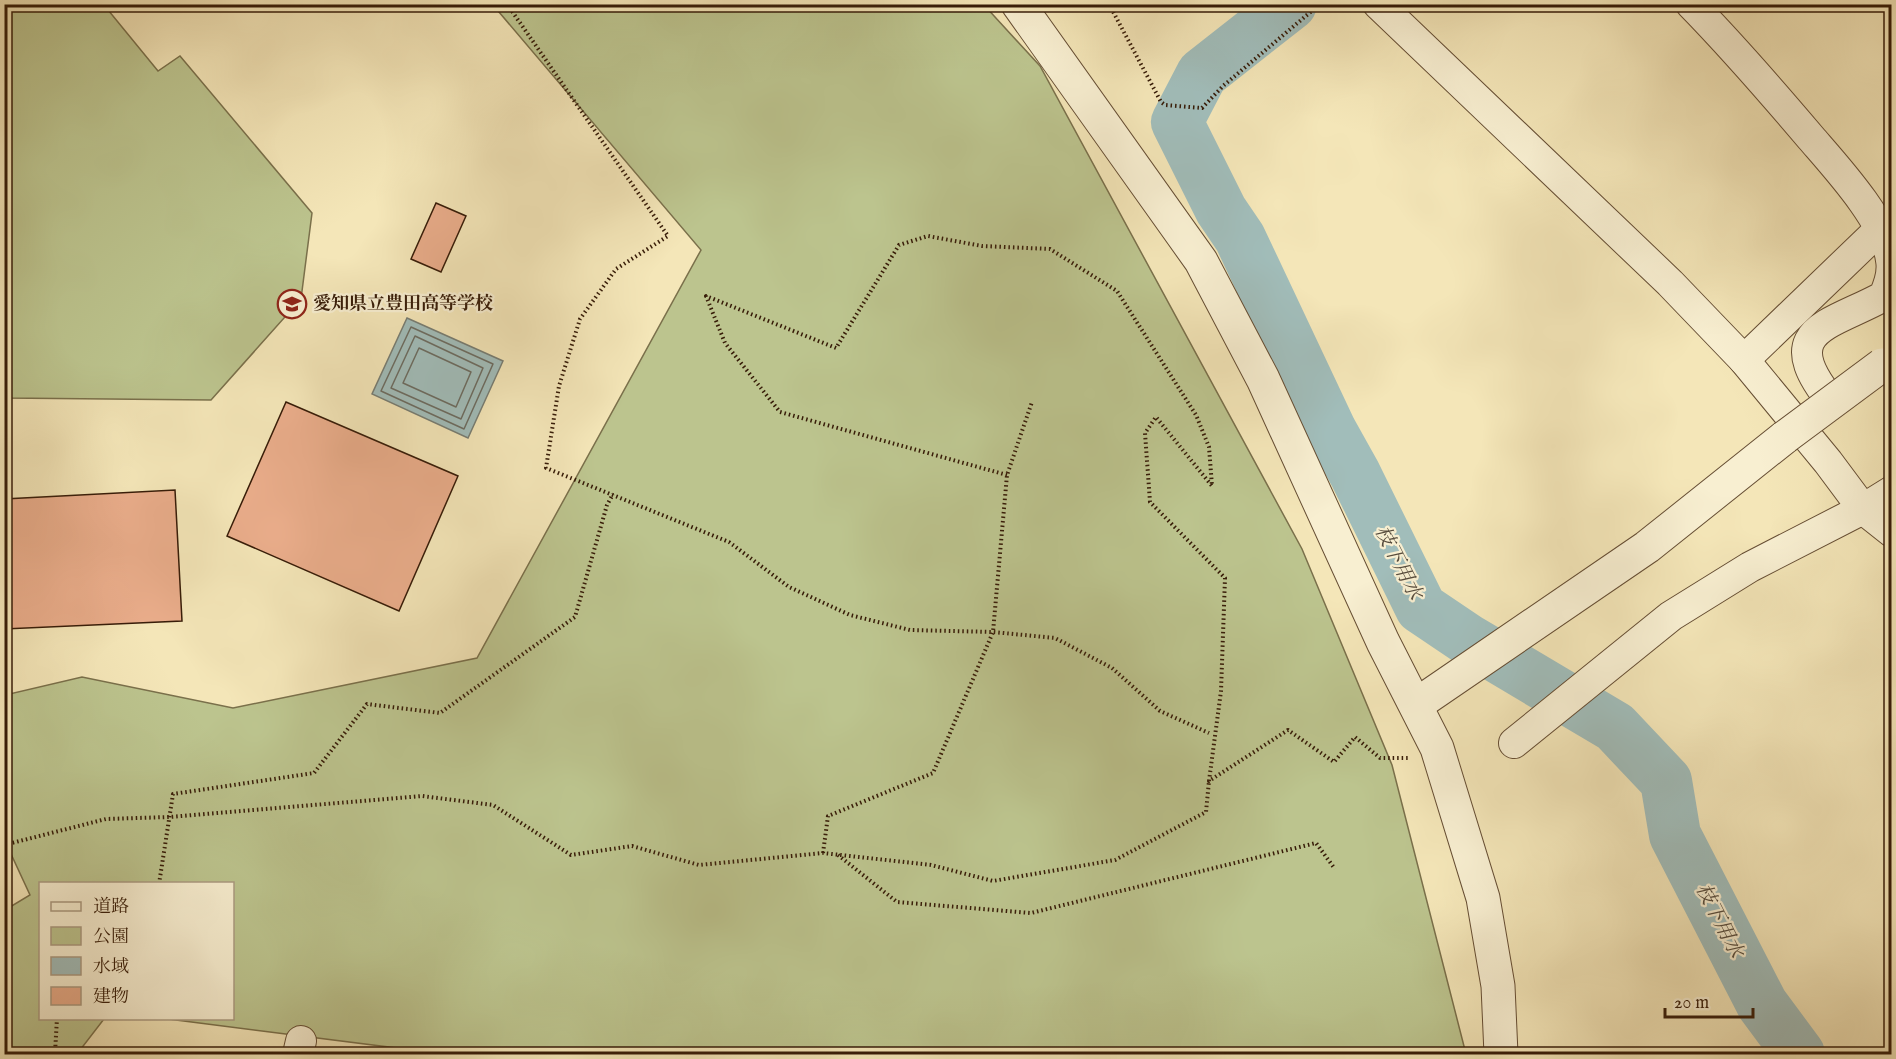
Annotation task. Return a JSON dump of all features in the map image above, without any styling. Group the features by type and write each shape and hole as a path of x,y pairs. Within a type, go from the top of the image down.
{"street":[{"path":"1018,4 1201,261 1263,379 1383,642 1437,748 1483,898 1498,986 1501,1054"},
{"path":"1378,4 1670,283 1744,360 1828,462 1863,509 1892,532"},
{"path":"1691,4 1741,56 1852,187 1880,229 1891,260 1889,284 1884,296 1822,325 1813,335 1807,349 1808,365 1816,382 1832,402"},
{"path":"1744,360 1880,229"},
{"path":"1416,705 1647,547 1832,402 1892,358"},
{"path":"1514,743 1671,616 1750,567 1863,509 1892,491"}],"path":[{"path":"507,4 668,236 616,269 580,319 559,386 546,468 729,542 789,587 850,615 910,630 993,632 1054,638 1112,668 1160,711 1209,733"},
{"path":"1108,4 1161,102 1165,105 1202,108 1223,86 1320,4"},
{"path":"4,845 106,819 169,817 422,796 493,806 571,855 632,846 699,865 823,853 931,865 993,881 1115,861 1206,812 1221,691 1225,578 1150,502 1145,433 1156,417 1212,486 1209,447 1196,415 1117,291 1050,249 982,246 928,236 899,245 836,348 705,296 725,343 780,412 1007,474"},
{"path":"823,853 828,816 933,773 993,632 1007,474 1032,402"},
{"path":"159,882 173,794 314,773 367,704 440,713 575,617 607,504 613,494"},
{"path":"1209,781 1288,730 1334,762 1355,737 1380,758 1410,758"},
{"path":"838,855 897,902 1031,913 1316,843 1335,869"},
{"path":"53,1054 56,1053 57,1020"}],"green space":[{"path":"5,4 104,5 158,71 180,56 312,213 301,299 211,400 5,398"},
{"path":"493,5 984,5 1040,66 1302,549 1392,765 1466,1054 411,1054 412,1050 176,1020 234,1020 234,882 39,882 39,1020 103,1020 77,1054 5,1054 5,910 30,895 5,841 5,695 82,677 233,708 477,658 701,250"}],"water":[{"path":"407,318 503,361 468,438 372,394"}],"building":[{"path":"436,203 466,216 441,272 411,259"},
{"path":"286,402 458,476 399,611 227,536"},
{"path":"175,490 182,621 4,629 4,499"}],"waterway":[{"name":"枝下用水","path":"1291,4 1202,74 1177,122 1221,210 1240,238 1331,431 1355,474 1421,608 1467,639 1615,727 1666,781 1675,835 1762,1004 1799,1054"}],"place":[{"name":"愛知県立豊田高等学校","path":"292,304"}]}
